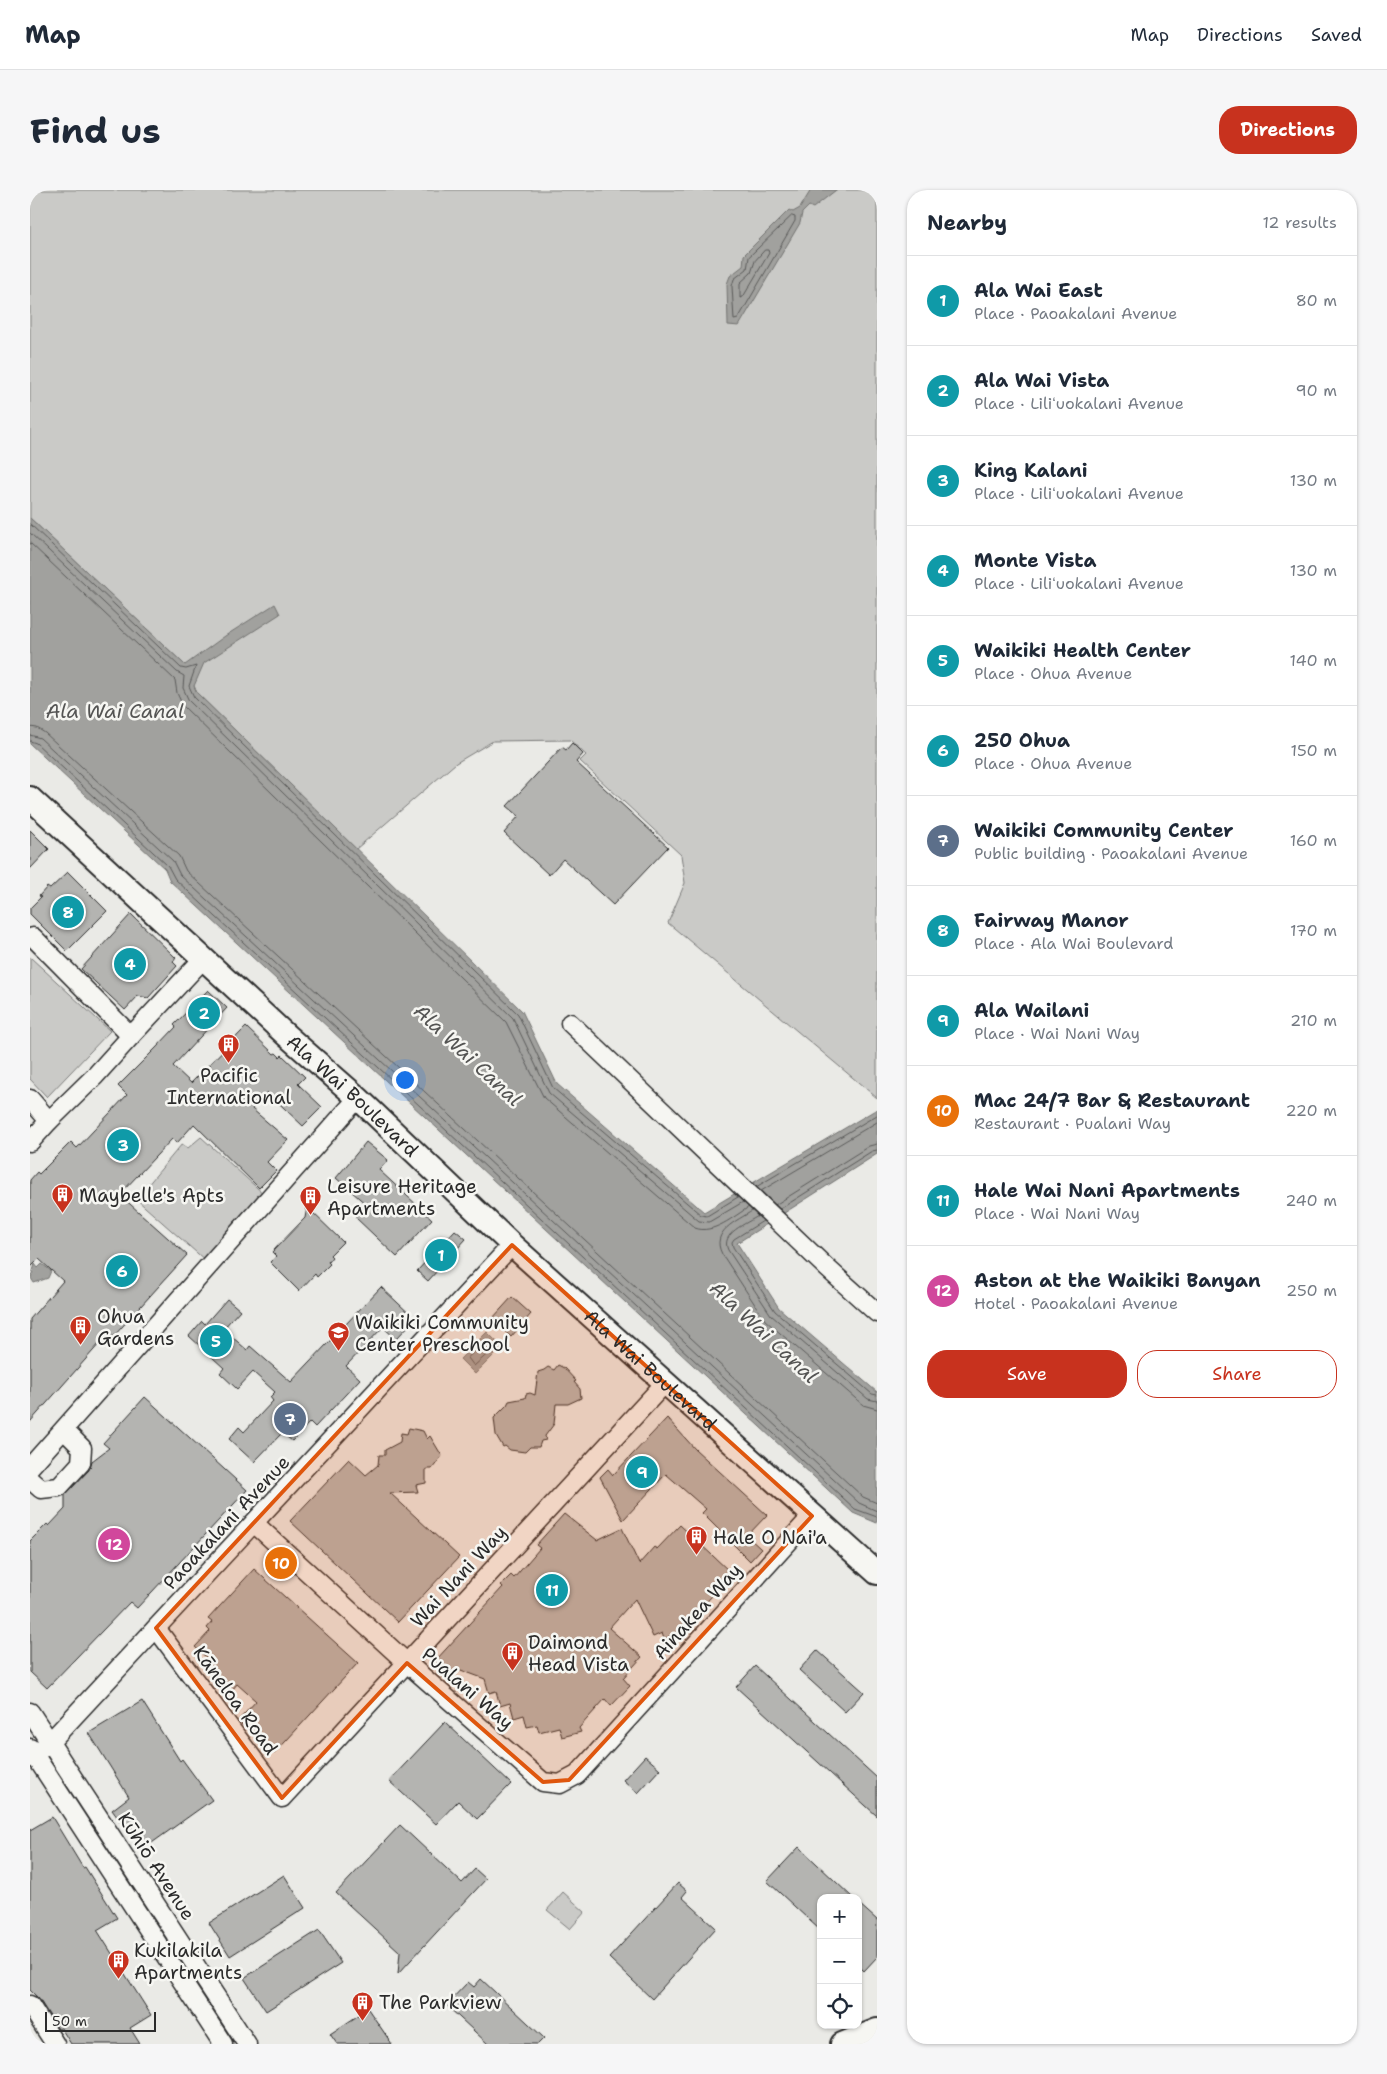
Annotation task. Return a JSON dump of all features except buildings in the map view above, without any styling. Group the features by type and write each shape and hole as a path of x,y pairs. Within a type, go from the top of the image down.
{"main road":[{"name":"Ala Wai Boulevard","path":"30,798 286,1035 358,1098 512,1245 877,1573"},
{"path":"842,2044 877,2030"}],"street":[{"path":"33,936 131,1036"},
{"path":"30,1142 95,1076 204,958"},
{"path":"570,1023 778,1219 827,1268 877,1313"},
{"path":"30,1467 358,1098"},
{"path":"30,1099 49,1121"},
{"name":"Paoakalani Avenue","path":"31,1753 50,1742 512,1245"},
{"name":"Wai Nani Way","path":"282,1798 665,1383"},
{"path":"30,1479 41,1489 59,1487 81,1463 82,1448 64,1430"},
{"name":"Ainakea Way","path":"543,1782 560,1784 577,1775 812,1516"},
{"name":"Pualani Way","path":"254,1523 407,1663 543,1782"},
{"name":"Kāneloa Road","path":"156,1628 282,1798"},
{"name":"Kūhiō Avenue","path":"30,1712 107,1829 242,2042"},
{"path":"31,1753 91,1841 223,2044"},
{"path":"91,1841 107,1829"},
{"path":"30,2006 55,2044"}],"highlighted area":[{"path":"512,1245 812,1516 569,1780 543,1782 407,1663 282,1798 156,1628"}],"shaded area":[{"path":"30,190 877,190 877,1098 668,923 685,883 681,855 580,761 586,755 570,740 493,741 456,763 356,849 197,693 185,665 30,518"},
{"path":"30,957 110,1031 47,1097 30,1079"},
{"path":"201,1137 266,1196 206,1261 136,1199 182,1144 188,1148"},
{"path":"563,1892 585,1912 570,1929 547,1910"}],"water":[{"path":"811,190 836,190 813,208 809,206 802,213 800,223 739,326 728,325 727,284 730,276 743,266 744,255 789,210 793,212 800,208"},
{"name":"Ala Wai Canal","path":"30,518 185,665 225,636 275,604 280,614 204,663 194,686 197,693 522,1011 557,1084 704,1212 877,1109 877,1154 737,1243 779,1308 877,1392 877,1523 853,1513 170,881 165,869 30,744"},
{"path":"35,1264 38,1268 42,1264 51,1271 48,1278 34,1283 31,1278"},
{"path":"487,1332 502,1347 475,1374 460,1359"}],"place":[{"name":"Fairway Manor","path":"68,912"},
{"name":"Monte Vista","path":"130,964"},
{"name":"Ala Wai Vista","path":"204,1013"},
{"name":"Pacific International","path":"229,1063"},
{"name":"King Kalani","path":"123,1145"},
{"name":"Maybelle's Apts","path":"63,1214"},
{"name":"Leisure Heritage Apartments","path":"311,1216"},
{"name":"Ala Wai East","path":"441,1255"},
{"name":"250 Ohua","path":"122,1271"},
{"name":"Waikiki Health Center","path":"216,1341"},
{"name":"Ohua Gardens","path":"81,1346"},
{"name":"Waikiki Community Center Preschool","path":"339,1352"},
{"name":"Waikiki Community Center","path":"290,1419"},
{"name":"Ala Wailani","path":"642,1472"},
{"name":"Aston at the Waikiki Banyan","path":"114,1544"},
{"name":"Hale O Nai'a","path":"697,1556"},
{"name":"Mac 24/7 Bar & Restaurant","path":"281,1563"},
{"name":"Hale Wai Nani Apartments","path":"552,1590"},
{"name":"Daimond Head Vista","path":"512,1672"},
{"name":"Kukilakila Apartments","path":"118,1980"},
{"name":"The Parkview","path":"363,2021"}]}
